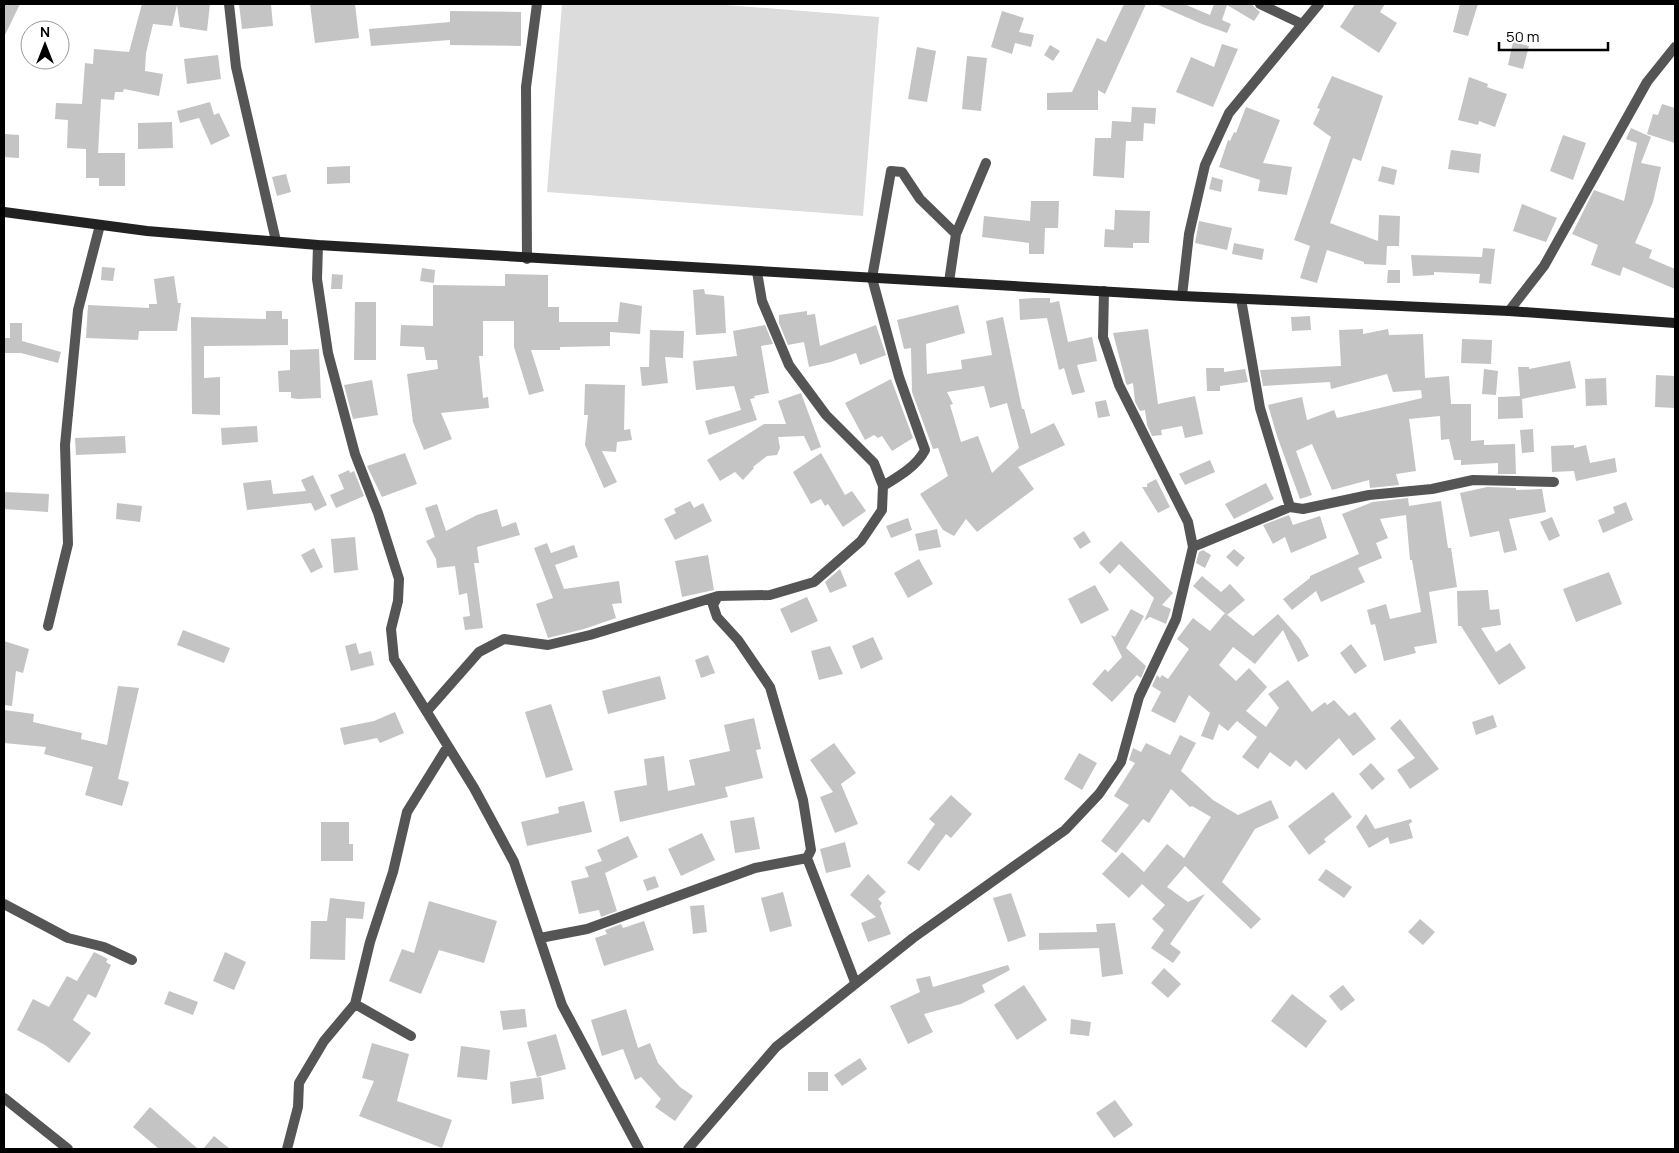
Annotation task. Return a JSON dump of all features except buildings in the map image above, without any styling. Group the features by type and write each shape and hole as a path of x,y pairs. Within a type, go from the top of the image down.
{"main road":[{"path":"4,212 100,225 276,242 527,259 1182,296 1508,311 1675,323"}],"street":[{"path":"229,4 236,67 276,242"},
{"path":"527,259 526,88 536,4"},
{"path":"1260,4 1302,24"},
{"path":"1182,296 1189,234 1205,165 1229,113 1319,4"},
{"path":"1508,311 1544,266 1647,82 1675,47"},
{"path":"949,282 956,234 986,163"},
{"path":"883,486 899,477 925,450 899,377 872,278 891,171 902,172 920,199 956,234"},
{"path":"48,626 68,544 65,445 78,310 100,225"},
{"path":"318,245 317,279 328,353 355,454 378,513 399,579 398,601 391,629 394,659 428,711 514,862 562,1005 639,1149"},
{"path":"428,711 479,652 504,639 548,645 590,635 718,596 770,594 814,582 861,541 882,510 883,486 874,464 826,415 789,365 762,301 757,272"},
{"path":"688,1149 776,1047 855,982 1065,830 1099,794 1121,762 1139,697 1176,619 1193,547 1188,522 1119,385 1103,337 1104,291"},
{"path":"1241,299 1260,408 1290,507"},
{"path":"1193,547 1290,507 1303,509 1369,495 1432,489 1473,480 1554,482"},
{"path":"718,596 713,605 717,617 738,640 770,687 803,800 811,850 807,858 855,982"},
{"path":"287,1149 298,1107 299,1083 324,1041 355,1004 370,942 393,872 407,812 448,746"},
{"path":"540,938 587,929 755,868 807,858"},
{"path":"4,904 68,938 104,947 132,960"},
{"path":"355,1004 411,1036"},
{"path":"4,1098 68,1149"}],"shaded area":[{"path":"562,4 713,4 879,17 863,216 547,192"}]}
